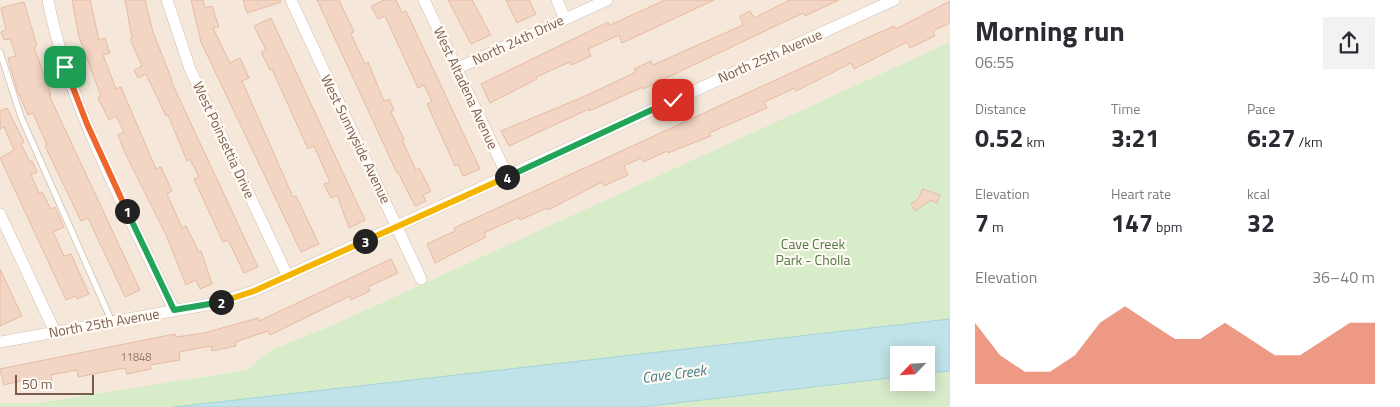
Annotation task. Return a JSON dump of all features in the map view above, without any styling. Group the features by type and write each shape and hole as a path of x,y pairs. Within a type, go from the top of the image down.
{"street":[{"path":"48,0 55,33 77,100 174,310"},
{"name":"West Poinsettia Drive","path":"167,0 190,69 288,276"},
{"name":"West Sunnyside Avenue","path":"291,0 422,278"},
{"name":"West Altadena Avenue","path":"424,0 508,176"},
{"path":"556,0 565,19"},
{"name":"North 24th Drive","path":"456,68 607,0"},
{"name":"North 25th Avenue","path":"0,342 233,299 288,276 894,0"},
{"path":"0,214 55,332"}],"lane":[{"path":"0,52 21,117 112,322"}],"shaded area":[{"path":"0,0 950,0 950,42 333,325 273,349 246,370 37,403 0,403"}],"green space":[{"name":"Cave Creek Park - Cholla","path":"950,42 950,407 0,407 0,403 37,403 246,370 273,349 333,325"}],"water":[{"name":"Cave Creek","path":"950,319 950,371 935,372 935,346 890,346 890,378 642,407 174,407"}],"building":[{"path":"72,0 90,0 99,40 105,38 110,53 103,55 116,89 121,87 156,169 161,167 172,191 167,194 182,228 186,226 199,252 201,251 212,284 200,289 196,280 186,285 166,235 125,153 118,135 124,132 116,116 109,120 98,98 101,96 79,37"},
{"path":"125,0 145,0 153,32 171,81 258,267 244,273 228,240 223,242 194,179 199,177 190,159 187,161 168,115 166,116 146,74 138,78 134,70 142,66 130,39 132,38"},
{"path":"191,0 203,0 205,8 212,6 219,27 213,28 230,63 240,58 249,78 242,81 293,197 296,196 319,244 301,252 201,42"},
{"path":"243,0 280,0 281,2 247,13"},
{"path":"317,0 339,0 354,32 351,34 365,64 368,62 384,101 389,99 394,110 391,112 416,170 419,168 431,191 423,195 426,201 415,206 397,173"},
{"path":"384,0 396,0 402,13 406,11 480,169 463,176 458,164 455,166 427,104 432,102 424,85 418,88 385,16 378,19 371,6"},
{"path":"448,0 472,0 491,35 471,44"},
{"path":"506,0 529,0 536,14 517,23"},
{"path":"665,0 714,0 622,43 619,35 588,49 591,56 571,65 570,62 536,77 537,79 490,103 481,84 608,22 610,25"},
{"path":"790,0 839,0 805,16 803,13 643,89 643,87 589,111 589,109 509,146 501,131 583,97 636,72 634,69 651,61 653,65 743,25 740,16 750,11 754,18"},
{"path":"950,1 950,23 933,31 935,36 910,48 907,42 854,69 851,63 796,91 795,88 764,102 767,108 709,133 711,136 668,153 667,151 643,162 641,158 624,166 628,175 604,186 602,182 548,210 547,208 520,220 519,217 484,233 486,237 435,263 427,244 455,231 454,228 867,38 894,26 896,29"},
{"path":"24,2 37,46 34,47 51,95 49,95 140,290 125,297 88,218 81,221 45,146 47,145 33,113 28,115 17,90 8,58 16,56 10,39 4,40 1,32 6,30 1,8"},
{"path":"271,18 365,220 349,228 337,195 331,198 324,184 330,182 314,146 308,149 272,69 270,70 261,52 266,50 254,26"},
{"path":"7,108 24,142 21,144 37,172 31,175 39,193 42,192 51,209 55,207 64,227 53,232 64,256 71,254 89,294 77,299 76,296 66,300 0,158 14,150 4,127 0,129 0,111"},
{"path":"923,189 940,195 937,203 931,200 915,211 911,204 918,199"},
{"path":"391,259 398,273 368,287 370,291 351,300 350,296 270,335 268,331 235,342 236,346 212,351 211,346 179,352 180,360 150,365 151,369 127,374 125,368 78,377 77,370 51,375 52,382 36,385 34,378 4,385 0,369 175,334 176,337 204,333 258,318 259,321"},
{"path":"0,269 22,316 0,326"}],"route":[{"path":"65,67 87,124 174,310 217,303 254,291 673,100"}]}
